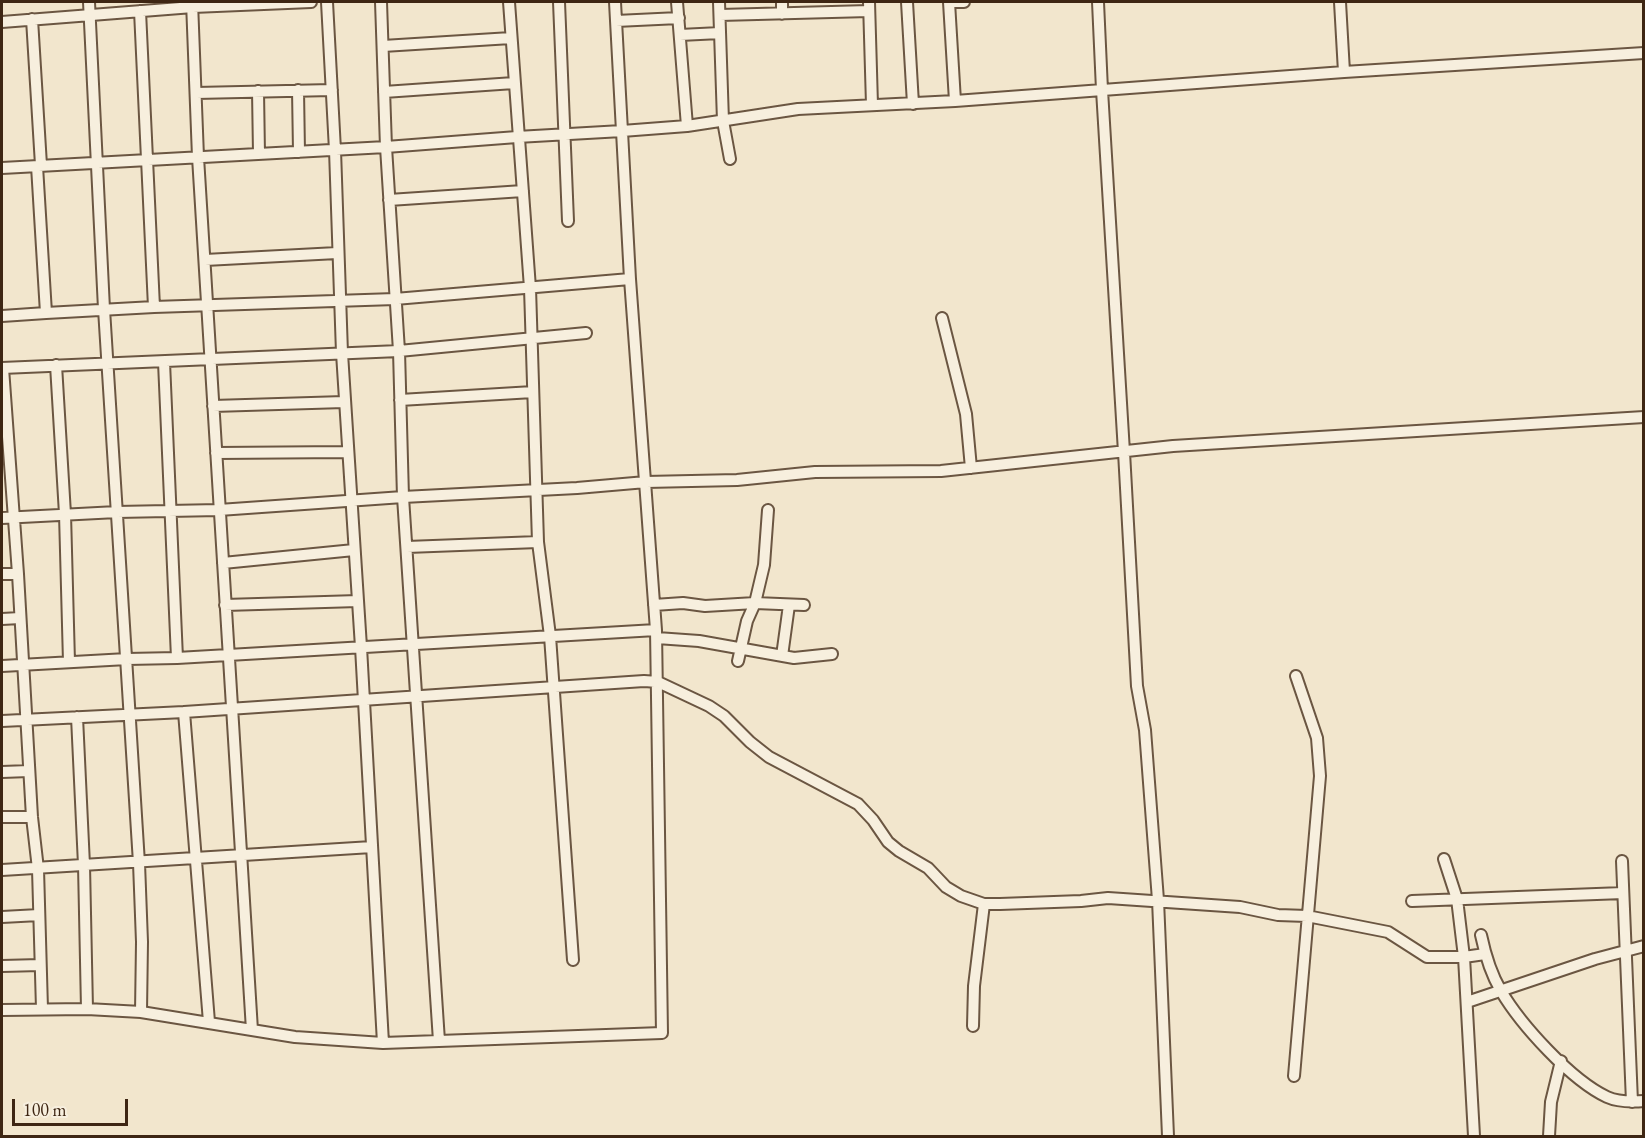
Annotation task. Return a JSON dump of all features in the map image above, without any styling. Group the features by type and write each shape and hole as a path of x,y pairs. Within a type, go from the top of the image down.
{"street":[{"path":"89,2 104,309 139,863 142,942 141,1012"},
{"path":"2,22 192,4 311,2"},
{"path":"327,2 344,402 361,648 383,1043"},
{"path":"381,2 404,497 439,1041"},
{"path":"509,2 513,83 530,288 538,542 550,636 573,960"},
{"path":"559,2 568,221"},
{"path":"2,1010 87,1009 141,1012 295,1037 383,1043 662,1033 657,634 630,279 615,2"},
{"path":"677,2 687,126"},
{"path":"719,2 723,121 730,159"},
{"path":"782,2 782,14"},
{"path":"907,2 913,104"},
{"path":"955,101 949,2 964,2"},
{"path":"1098,2 1137,686 1145,730 1158,900 1168,1137"},
{"path":"1340,2 1344,72"},
{"path":"192,4 198,157 252,1030"},
{"path":"720,15 782,14 825,7 869,6 872,105"},
{"path":"140,10 154,307"},
{"path":"616,21 679,18"},
{"path":"32,19 46,313"},
{"path":"680,35 720,33"},
{"path":"383,46 511,38"},
{"path":"2,168 386,147 517,136 622,131 687,126 798,109 913,104 1344,72 1644,53"},
{"path":"384,92 513,83"},
{"path":"298,90 299,152"},
{"path":"195,93 332,90"},
{"path":"258,92 259,154"},
{"path":"389,200 523,191"},
{"path":"205,260 337,253"},
{"path":"2,316 104,309 395,299 630,279"},
{"path":"942,318 966,414 971,468"},
{"path":"42,1009 38,869 32,817 18,574 2,368 399,351 586,333"},
{"path":"164,362 177,658"},
{"path":"56,364 65,514 69,662"},
{"path":"400,400 533,392"},
{"path":"213,406 344,402"},
{"path":"2,518 219,510 645,482 737,480 815,472 941,471 1173,446 1644,417"},
{"path":"216,453 347,452"},
{"path":"738,662 747,621 755,603 764,565 768,510"},
{"path":"407,547 538,542"},
{"path":"223,563 354,550"},
{"path":"2,574 18,574"},
{"path":"225,606 358,601"},
{"path":"654,605 683,603 705,606 755,603 804,605"},
{"path":"782,656 789,605"},
{"path":"2,619 20,618"},
{"path":"2,666 550,636 657,634 742,647 782,656 832,654"},
{"path":"1294,1076 1320,776 1317,738 1296,676"},
{"path":"2,721 184,712 645,681 658,682 724,716 769,758 858,804 873,820 888,842 899,851 928,868 946,887 961,896 984,904 1108,898 1240,907 1278,915 1307,916 1388,932 1426,957 1464,957 1485,954"},
{"path":"184,712 209,1022"},
{"path":"77,717 84,866 87,1009"},
{"path":"2,772 29,771"},
{"path":"2,817 32,817"},
{"path":"2,870 372,847"},
{"path":"1444,859 1457,899 1464,957 1474,1137"},
{"path":"1622,861 1632,1102"},
{"path":"1412,901 1623,893"},
{"path":"973,1026 974,986 984,904"},
{"path":"2,917 39,915"},
{"path":"1481,935 1485,954 1500,990 1528,1029 1587,1084 1608,1097 1632,1102 1644,1101"},
{"path":"1467,1002 1595,958 1644,946"},
{"path":"2,966 40,966"},
{"path":"1550,1137 1551,1102 1561,1061"}]}
